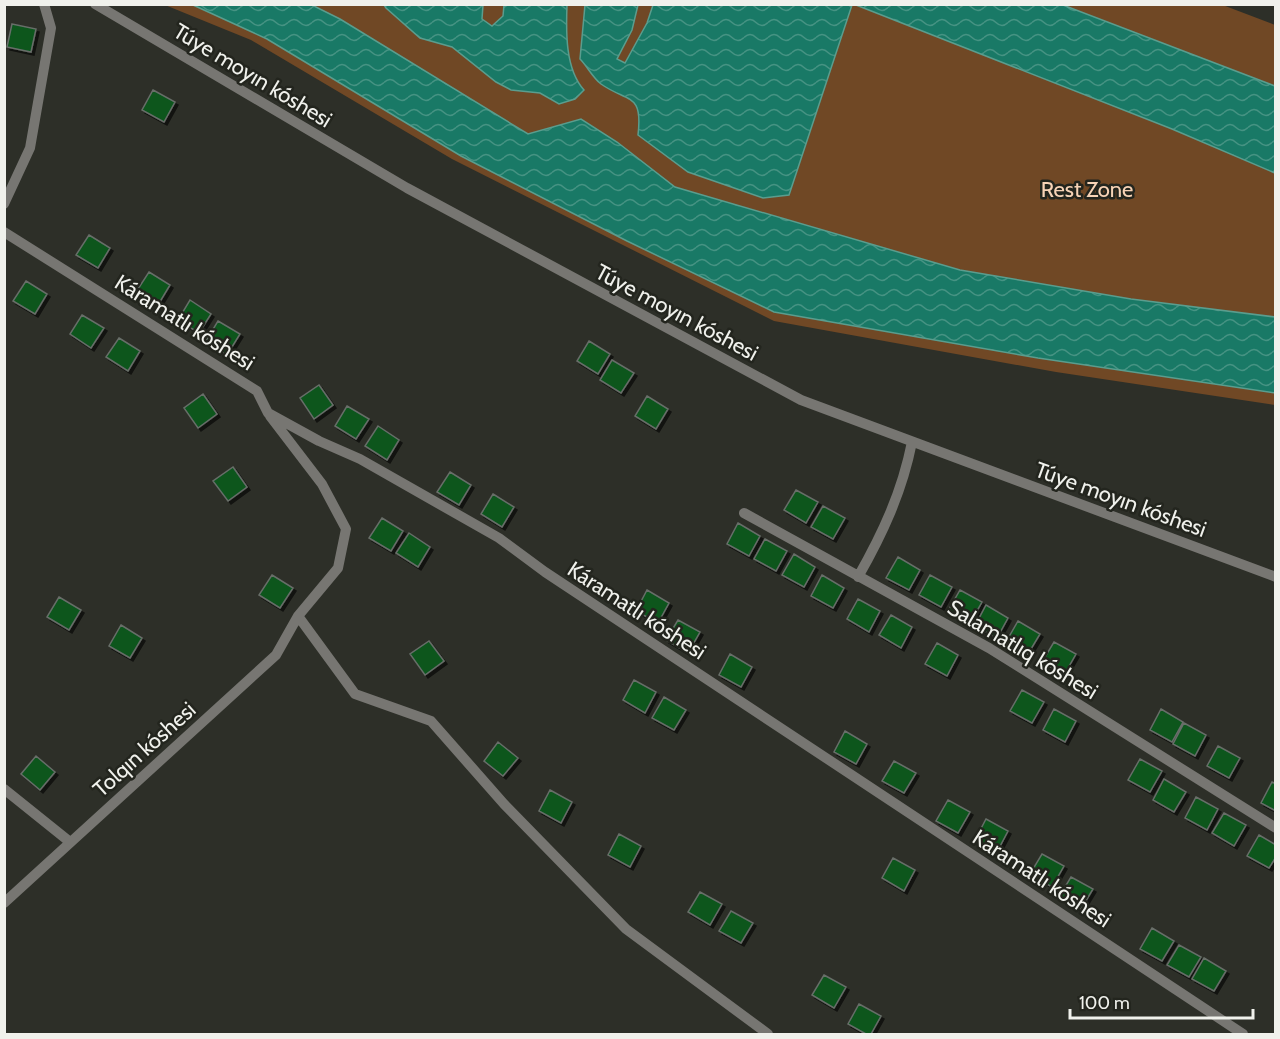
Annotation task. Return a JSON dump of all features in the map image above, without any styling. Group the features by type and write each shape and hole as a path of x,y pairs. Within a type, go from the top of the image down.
{"street":[{"path":"4,204 30,148 51,28 44,4"},
{"name":"Túye moyın kóshesi","path":"95,4 406,188 801,400 1275,577"},
{"name":"Káramatlı kóshesi","path":"4,232 257,391 268,413 319,441 360,459 500,538 544,572 1243,1035"},
{"name":"Tolqın kóshesi","path":"4,903 276,655 298,616 338,568 346,529 322,484 268,413"},
{"path":"858,577 882,534 905,474 912,442"},
{"name":"Salamatlıq kóshesi","path":"744,513 989,648 1275,828"},
{"path":"298,616 355,694 431,721 504,804 626,929 768,1035"},
{"path":"4,789 70,842"}],"green space":[{"name":"Rest Zone","path":"1220,4 1275,25 1275,405 1056,372 774,321 452,159 251,40 165,5"}],"water":[{"path":"193,5 312,5 340,19 528,134 581,119 617,142 675,187 960,270 1131,299 1275,317 1275,393 1038,358 774,312 627,241 461,156 267,39"},
{"path":"384,5 483,5 482,19 492,26 503,16 504,5 567,5 570,61 573,72 584,90 575,99 559,104 540,93 511,90 496,82 452,47 420,38"},
{"path":"585,5 638,5 632,30 617,59 625,63 647,23 653,5 852,5 789,195 763,198 688,172 638,135 639,121 636,105 601,84 580,59"},
{"path":"856,5 1063,5 1275,86 1275,173 1172,129"}],"building":[{"path":"12,24 36,29 31,52 7,47"},
{"path":"153,90 175,102 164,122 142,110"},
{"path":"89,235 110,248 98,268 76,255"},
{"path":"149,272 170,285 158,305 136,292"},
{"path":"26,281 47,294 35,314 13,301"},
{"path":"190,300 211,314 199,333 178,320"},
{"path":"82,315 104,328 91,348 70,334"},
{"path":"218,321 240,334 227,355 206,341"},
{"path":"119,338 140,351 128,371 106,357"},
{"path":"589,341 610,354 598,374 577,361"},
{"path":"612,360 634,373 621,393 600,380"},
{"path":"319,385 333,405 314,419 300,398"},
{"path":"203,394 217,414 198,428 184,408"},
{"path":"647,396 668,409 656,429 635,416"},
{"path":"347,406 369,419 356,439 335,426"},
{"path":"378,426 399,440 387,460 365,446"},
{"path":"233,467 247,487 228,501 213,481"},
{"path":"450,472 471,485 459,505 437,492"},
{"path":"796,490 818,502 806,523 784,510"},
{"path":"493,494 514,507 502,527 481,514"},
{"path":"823,506 845,518 833,539 811,527"},
{"path":"382,518 403,531 391,551 369,538"},
{"path":"738,523 760,536 749,556 727,544"},
{"path":"409,533 430,547 418,567 396,553"},
{"path":"765,539 787,551 776,571 754,559"},
{"path":"794,554 815,567 804,587 782,575"},
{"path":"898,557 920,570 909,590 886,578"},
{"path":"272,575 293,588 280,608 259,595"},
{"path":"822,575 844,588 833,608 811,596"},
{"path":"930,575 952,587 941,607 919,595"},
{"path":"647,590 669,603 658,623 636,611"},
{"path":"960,590 982,602 970,623 948,611"},
{"path":"59,597 81,610 69,630 47,617"},
{"path":"858,599 880,611 869,632 847,619"},
{"path":"986,605 1008,618 997,638 975,626"},
{"path":"891,615 912,627 901,648 879,635"},
{"path":"678,620 700,632 688,653 666,640"},
{"path":"1018,621 1040,634 1028,654 1006,642"},
{"path":"121,625 142,638 130,658 109,646"},
{"path":"429,641 444,661 425,675 410,654"},
{"path":"1054,642 1076,654 1064,675 1042,662"},
{"path":"937,643 958,655 947,676 925,664"},
{"path":"730,654 752,667 741,687 719,675"},
{"path":"634,680 656,692 645,713 623,700"},
{"path":"1022,690 1044,702 1032,723 1010,711"},
{"path":"664,697 686,710 674,730 652,718"},
{"path":"1054,709 1076,721 1065,742 1043,730"},
{"path":"1161,709 1183,722 1172,742 1150,730"},
{"path":"1184,723 1206,735 1195,756 1173,744"},
{"path":"845,731 867,744 856,764 834,752"},
{"path":"498,742 518,758 503,776 484,761"},
{"path":"1218,746 1240,758 1229,778 1207,766"},
{"path":"36,756 55,772 40,790 21,774"},
{"path":"1140,759 1162,771 1150,792 1128,780"},
{"path":"894,761 916,773 904,793 882,781"},
{"path":"1164,779 1186,792 1174,812 1153,800"},
{"path":"1272,782 1276,784 1276,811 1261,803"},
{"path":"550,790 572,802 561,823 539,811"},
{"path":"1196,797 1218,809 1207,830 1185,818"},
{"path":"948,800 970,812 958,833 936,821"},
{"path":"1224,813 1246,825 1234,846 1212,833"},
{"path":"986,819 1008,831 997,852 975,840"},
{"path":"619,834 641,846 630,867 608,855"},
{"path":"1259,835 1276,845 1276,857 1269,868 1247,856"},
{"path":"1042,854 1064,866 1052,887 1030,874"},
{"path":"893,858 915,870 904,891 882,878"},
{"path":"1071,877 1093,889 1081,909 1059,897"},
{"path":"700,892 722,904 710,925 688,912"},
{"path":"731,911 753,923 741,943 719,931"},
{"path":"1152,928 1174,941 1162,961 1140,949"},
{"path":"1179,945 1201,957 1189,977 1167,965"},
{"path":"1204,958 1226,971 1214,991 1192,979"},
{"path":"824,975 846,987 834,1008 812,995"},
{"path":"859,1004 881,1016 871,1034 866,1034 848,1024"}]}
